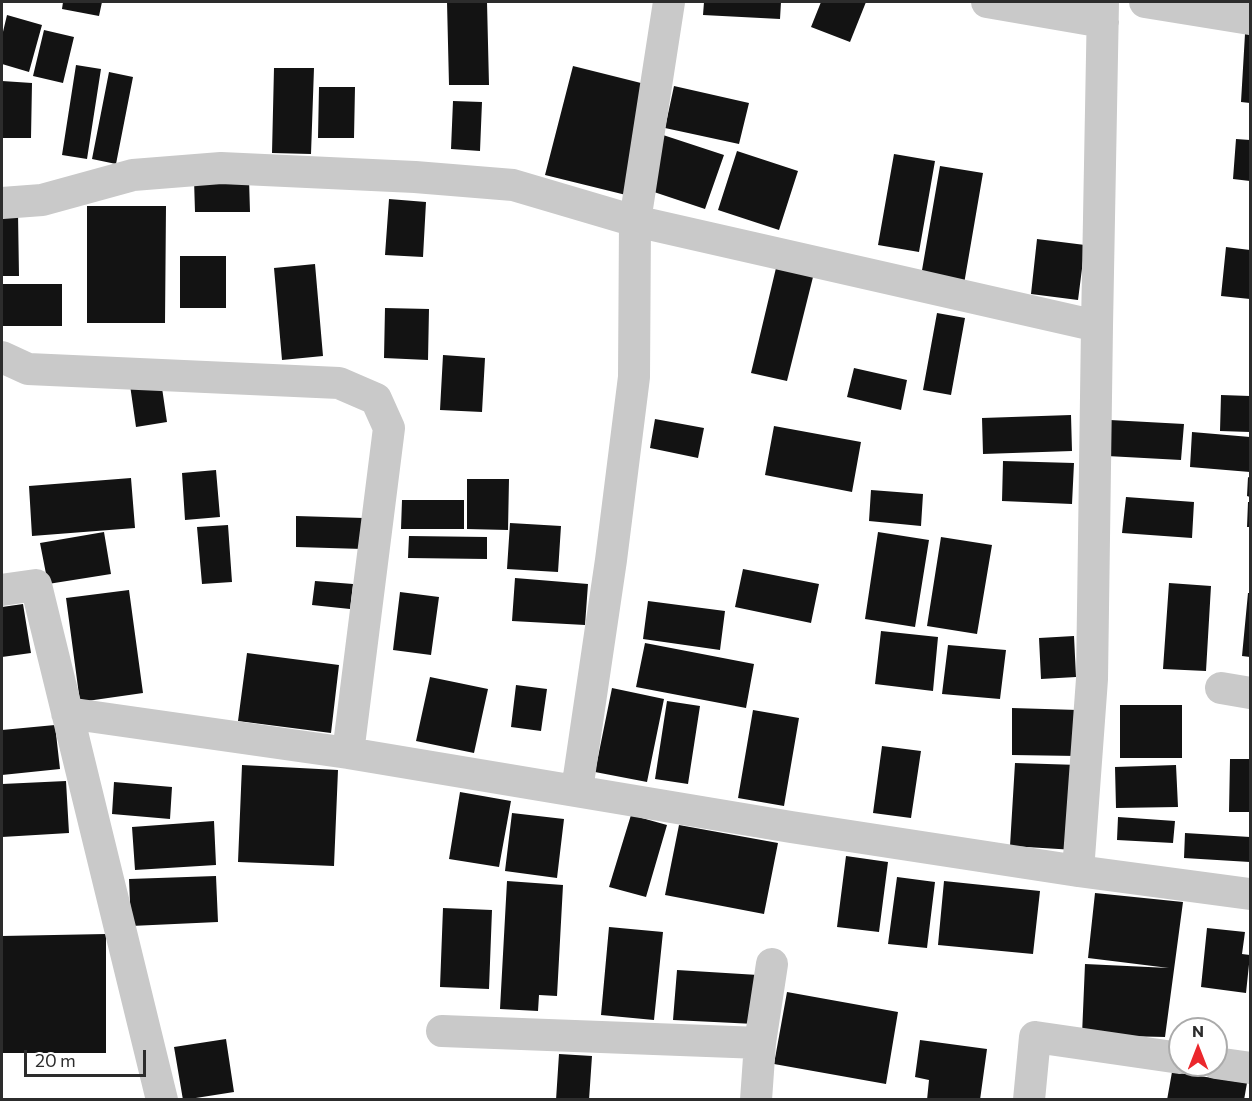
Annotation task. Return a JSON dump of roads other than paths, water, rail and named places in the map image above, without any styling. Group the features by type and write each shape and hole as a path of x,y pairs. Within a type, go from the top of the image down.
{"street":[{"path":"577,790 611,560 634,376 635,221 669,2"},
{"path":"987,2 1103,12 1092,679 1078,871"},
{"path":"1145,2 1251,20"},
{"path":"2,202 42,200 133,175 221,168 415,177 513,186 635,221 1097,326"},
{"path":"2,357 28,369 339,383 376,399 388,428 348,753"},
{"path":"2,590 36,585 162,1100"},
{"path":"67,713 348,753 791,827 1078,871 1251,894"},
{"path":"756,1100 760,1043 772,964"},
{"path":"442,1031 760,1043"},
{"path":"1029,1100 1035,1037 1168,1056"},
{"path":"1228,1065 1251,1068"}]}
